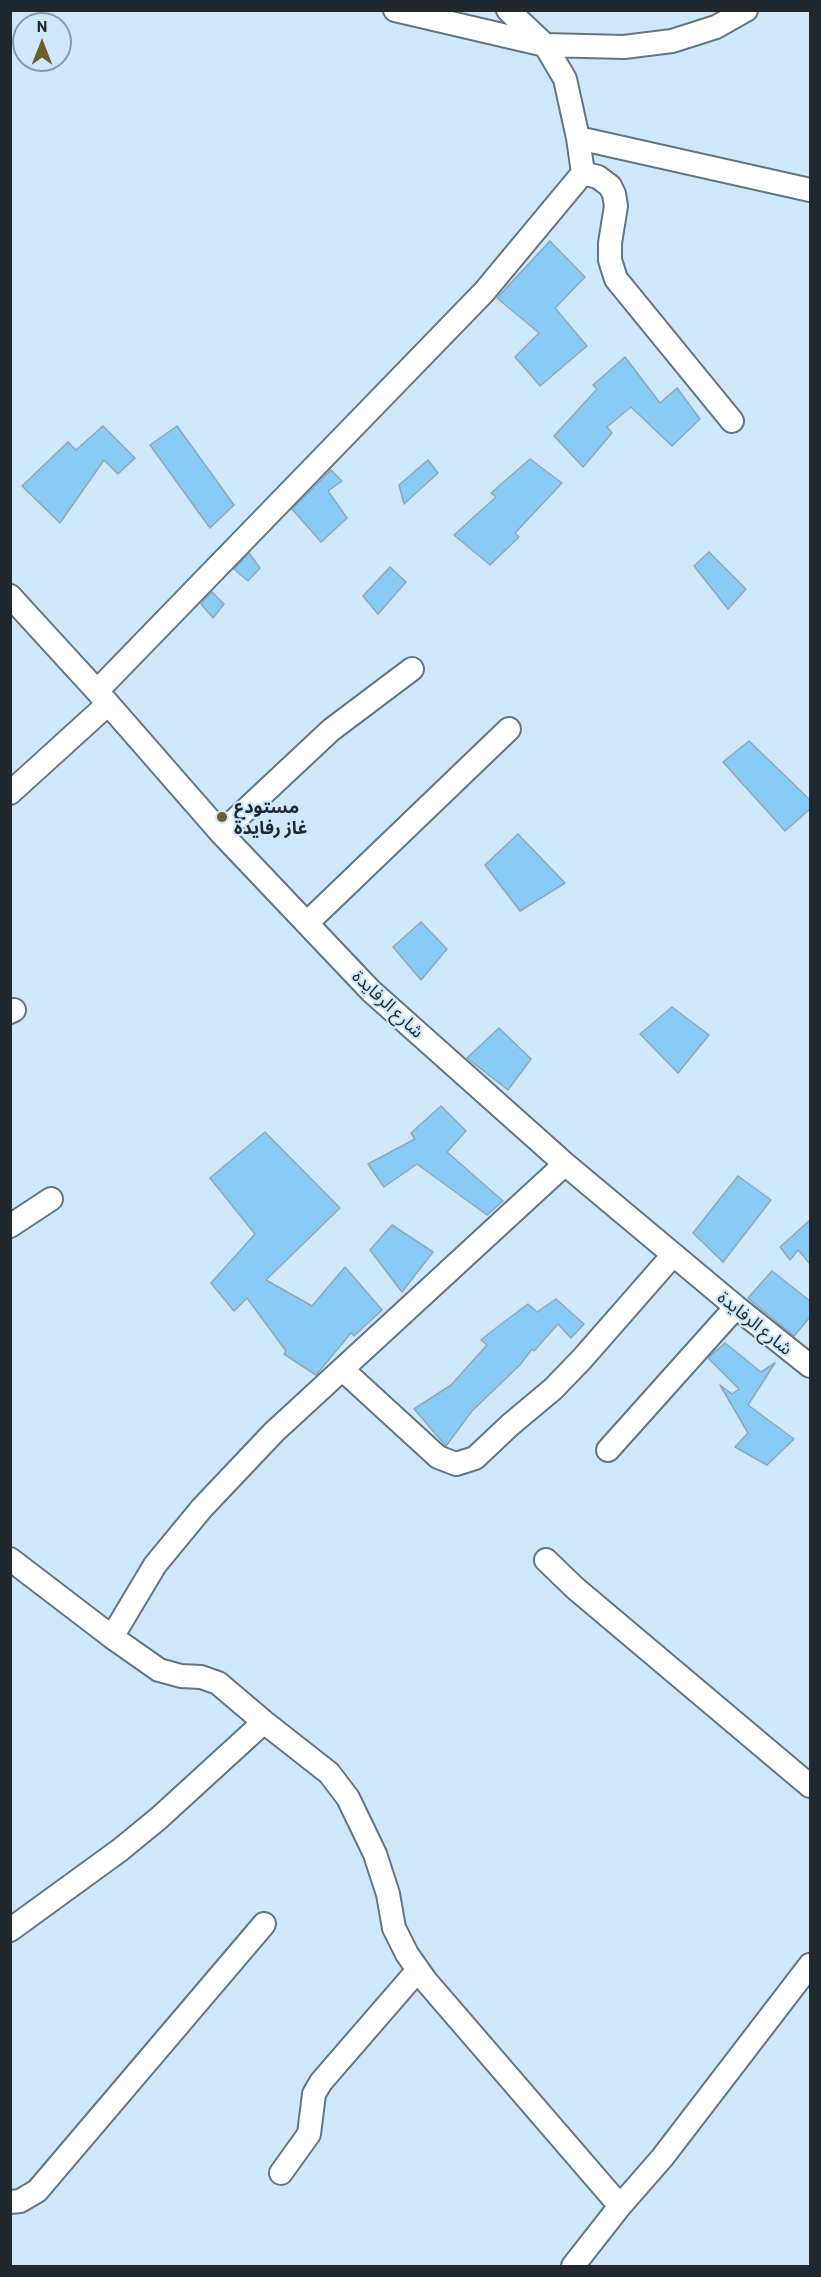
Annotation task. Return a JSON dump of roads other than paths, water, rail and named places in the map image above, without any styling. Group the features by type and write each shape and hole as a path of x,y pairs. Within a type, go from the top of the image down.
{"street":[{"path":"395,10 545,45 624,47 672,40 716,27 746,10"},
{"path":"10,793 484,292 583,173 565,79 545,45 508,10"},
{"path":"578,138 810,190"},
{"path":"583,173 598,177 610,186 614,195 616,206 609,243 610,260 616,279 732,421"},
{"name":"شارع الرفايدة","path":"10,597 221,833 371,991 565,1164 673,1255 736,1307 806,1355"},
{"path":"221,833 331,730 412,669"},
{"path":"307,923 509,729"},
{"path":"112,1637 155,1565 202,1508 274,1431 565,1164"},
{"path":"10,1226 51,1199"},
{"path":"343,1370 438,1456 456,1464 476,1458 510,1425 553,1389 673,1255"},
{"path":"608,1450 736,1307"},
{"path":"546,1560 575,1588 810,1786"},
{"path":"13,1567 159,1670 181,1676 201,1677 218,1683 329,1773 348,1798 375,1854 388,1894 394,1928 407,1954 418,1970 620,2206"},
{"path":"10,1930 120,1850 159,1818 264,1722"},
{"path":"10,2202 20,2201 37,2190 264,1924"},
{"path":"573,2266 620,2206 662,2158 810,1965"},
{"path":"281,2173 309,2134 314,2094 321,2082 418,1970"}],"place":[{"name":"مستودع غاز رفايدة","path":"222,817"}]}
